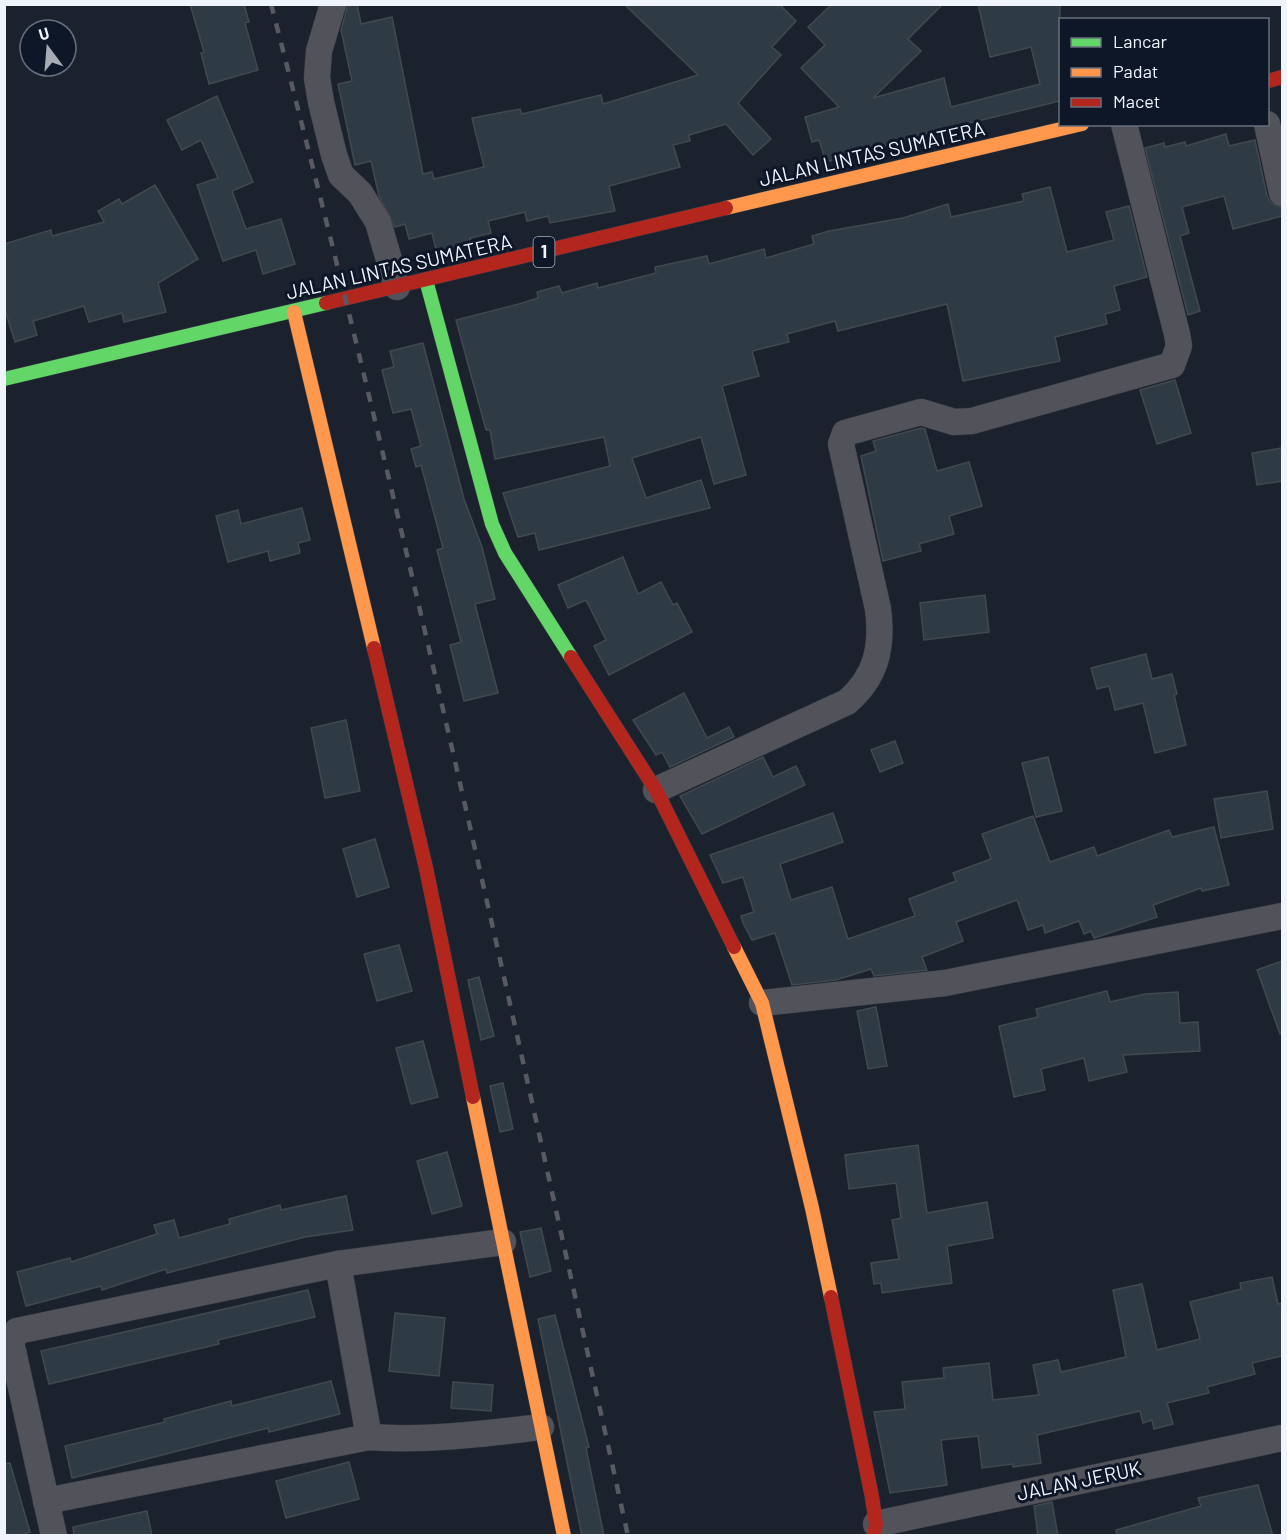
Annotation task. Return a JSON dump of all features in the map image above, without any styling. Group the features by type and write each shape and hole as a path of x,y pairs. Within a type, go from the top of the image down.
{"main road":[{"name":"JALAN LINTAS SUMATERA","path":"4,379 1074,126"},
{"path":"426,280 492,524 501,543 656,790 762,1003 812,1208 875,1530"},
{"path":"294,312 426,868 564,1536"}],"street":[{"path":"333,4 319,51 317,78 321,102 334,155 342,175 360,193 378,222 397,287"},
{"path":"656,790 847,702 862,689 875,668 881,632 878,609 841,444 845,433 921,412 954,422 972,421 1172,365 1176,357 1178,340 1124,126"},
{"path":"1267,126 1282,193"},
{"path":"762,1003 945,982 1282,916"},
{"path":"54,1536 11,1342 14,1333 22,1329 338,1264 503,1242"},
{"path":"338,1264 369,1437"},
{"path":"46,1501 369,1437 408,1439 466,1436 541,1427"},
{"name":"JALAN JERUK","path":"875,1530 1281,1444"}],"building":[{"path":"190,4 244,4 249,22 245,23 258,70 209,84 201,53 204,52"},
{"path":"348,4 357,4 361,24 392,17 423,174 432,172 434,179 484,167 472,118 520,109 522,114 601,95 603,104 698,75 624,4 779,4 796,21 772,47 781,55 738,103 771,139 753,155 726,124 689,135 690,141 673,145 680,167 609,186 615,211 550,223 548,216 527,221 525,212 488,221 491,233 470,238 472,246 437,253 432,233 409,239 405,224 395,227 379,196 371,161 355,165 338,84 352,81 341,30"},
{"path":"832,4 943,4 908,39 921,51 873,98 944,78 951,107 1040,84 1031,47 990,57 978,4 1060,4 1059,101 928,133 826,162 819,140 812,142 805,117 839,107 801,68 825,45 808,27"},
{"path":"217,96 253,182 232,191 246,229 281,219 295,264 263,274 256,250 223,261 197,185 218,178 201,140 182,150 167,120"},
{"path":"1226,134 1229,146 1255,140 1267,196 1271,203 1282,208 1282,216 1233,229 1224,196 1182,207 1189,233 1180,236 1200,311 1188,315 1145,148 1164,143 1165,147 1185,142 1186,146"},
{"path":"155,185 198,259 158,283 166,312 124,322 122,313 89,322 84,306 33,321 37,335 15,342 4,307 4,244 51,230 52,236 104,222 98,211 119,199 122,204"},
{"path":"1050,187 1067,252 1114,240 1106,212 1129,206 1147,277 1114,286 1120,310 1105,314 1107,324 1055,337 1060,361 963,381 947,304 838,331 835,321 787,334 789,342 752,351 759,376 722,386 746,475 714,484 701,437 632,458 646,498 701,480 710,508 539,550 535,533 518,537 503,493 610,466 604,437 495,459 490,430 486,430 456,320 538,298 537,292 559,286 562,293 597,283 598,288 656,273 655,267 707,256 709,264 764,249 766,258 814,244 812,236 829,231 903,218 948,204 951,217 1024,201 1022,194"},
{"path":"423,343 464,499 482,547 495,599 475,604 498,693 464,701 450,645 461,642 437,550 443,548 421,465 416,467 411,449 421,446 411,409 393,413 382,370 394,367 390,351"},
{"path":"1175,380 1191,433 1157,444 1140,390"},
{"path":"921,428 925,429 937,471 969,462 982,506 949,516 954,534 919,544 921,551 883,561 861,456 876,451 873,441"},
{"path":"1282,448 1282,481 1257,485 1252,453"},
{"path":"302,508 310,540 298,543 300,553 270,561 268,551 228,562 216,516 238,510 241,524"},
{"path":"623,557 638,594 661,582 673,605 677,603 692,632 609,675 594,646 606,640 586,600 568,608 558,585"},
{"path":"985,595 989,632 924,640 920,603"},
{"path":"1146,654 1152,679 1172,674 1177,694 1174,695 1186,745 1155,753 1143,703 1115,710 1109,686 1097,689 1091,668"},
{"path":"684,693 707,738 729,727 734,737 670,767 662,752 656,755 633,720"},
{"path":"346,720 360,791 325,798 311,728"},
{"path":"895,741 903,763 880,772 871,750"},
{"path":"763,757 773,777 796,766 805,785 702,834 680,796"},
{"path":"1048,757 1062,811 1036,817 1022,763"},
{"path":"1267,791 1273,829 1221,838 1214,799"},
{"path":"833,813 843,842 780,864 791,900 832,887 848,939 915,916 909,899 956,881 953,873 991,859 982,834 1033,816 1050,862 1094,847 1097,856 1169,830 1172,837 1214,827 1229,885 1202,891 1201,888 1153,905 1157,917 1094,938 1091,931 1084,934 1079,921 1045,933 1043,925 1028,930 1017,900 956,922 963,941 922,957 927,970 874,976 871,969 836,980 792,985 775,933 752,940 743,923 741,916 754,912 743,877 723,883 710,855"},
{"path":"375,839 389,887 357,897 343,849"},
{"path":"399,945 412,991 377,1001 364,954"},
{"path":"1282,961 1282,1033 1280,1034 1257,970"},
{"path":"479,977 494,1036 481,1040 468,980"},
{"path":"1107,991 1110,1002 1145,994 1178,992 1180,1023 1198,1022 1200,1051 1123,1055 1127,1072 1089,1081 1084,1058 1041,1069 1045,1090 1014,1097 999,1026 1038,1017 1036,1009"},
{"path":"876,1007 887,1066 868,1069 857,1011"},
{"path":"423,1041 438,1097 411,1104 396,1048"},
{"path":"503,1083 513,1129 500,1132 490,1086"},
{"path":"918,1145 927,1213 987,1202 993,1238 947,1246 952,1283 882,1293 881,1283 874,1284 871,1263 899,1259 892,1220 901,1218 896,1183 849,1189 845,1155"},
{"path":"447,1152 462,1206 432,1214 417,1161"},
{"path":"346,1196 353,1230 305,1237 167,1273 166,1269 102,1290 101,1286 26,1306 17,1272 70,1258 71,1262 157,1234 154,1225 174,1220 179,1238 230,1224 229,1219 280,1205 281,1210"},
{"path":"541,1228 551,1271 530,1277 520,1232"},
{"path":"1272,1277 1278,1304 1282,1303 1282,1356 1252,1363 1255,1374 1207,1387 1209,1393 1167,1403 1173,1424 1154,1429 1152,1420 1143,1423 1140,1411 1037,1435 1041,1463 1013,1467 1013,1464 982,1468 978,1436 941,1440 947,1485 890,1493 874,1412 905,1409 902,1382 944,1378 943,1368 989,1363 993,1400 1039,1395 1033,1365 1058,1360 1061,1372 1126,1357 1113,1290 1142,1284 1157,1350 1200,1339 1190,1302 1241,1289 1240,1283"},
{"path":"308,1290 315,1317 218,1340 219,1344 49,1384 41,1351"},
{"path":"395,1313 445,1318 439,1376 389,1371"},
{"path":"555,1315 589,1447 586,1448 604,1536 582,1536 538,1319"},
{"path":"331,1381 340,1414 269,1432 268,1428 72,1478 65,1446 165,1422 164,1419 231,1401 232,1406"},
{"path":"453,1382 493,1385 491,1411 451,1408"},
{"path":"349,1462 359,1499 286,1518 276,1481"},
{"path":"10,1463 30,1532 18,1536 4,1536 4,1464"},
{"path":"1258,1485 1273,1536 1117,1536 1116,1530 1201,1506 1198,1498"},
{"path":"1052,1502 1058,1536 1038,1536 1034,1506"},
{"path":"147,1511 152,1536 74,1536 73,1527"}],"railway":[{"path":"271,4 367,386 457,768 628,1536"}],"traffic: fast":[{"path":"426,280 492,524 505,553 571,657"},
{"path":"4,379 326,303"}],"traffic: slow":[{"path":"726,208 1074,126"},
{"path":"294,312 374,648"},
{"path":"734,947 762,1003 812,1208 831,1297"},
{"path":"473,1097 564,1536"}],"traffic: jam":[{"path":"1269,81 1282,77"},
{"path":"326,303 726,208"},
{"path":"374,648 426,868 473,1097"},
{"path":"571,657 656,790 734,947"},
{"path":"831,1297 872,1497 876,1524 874,1536"}]}
